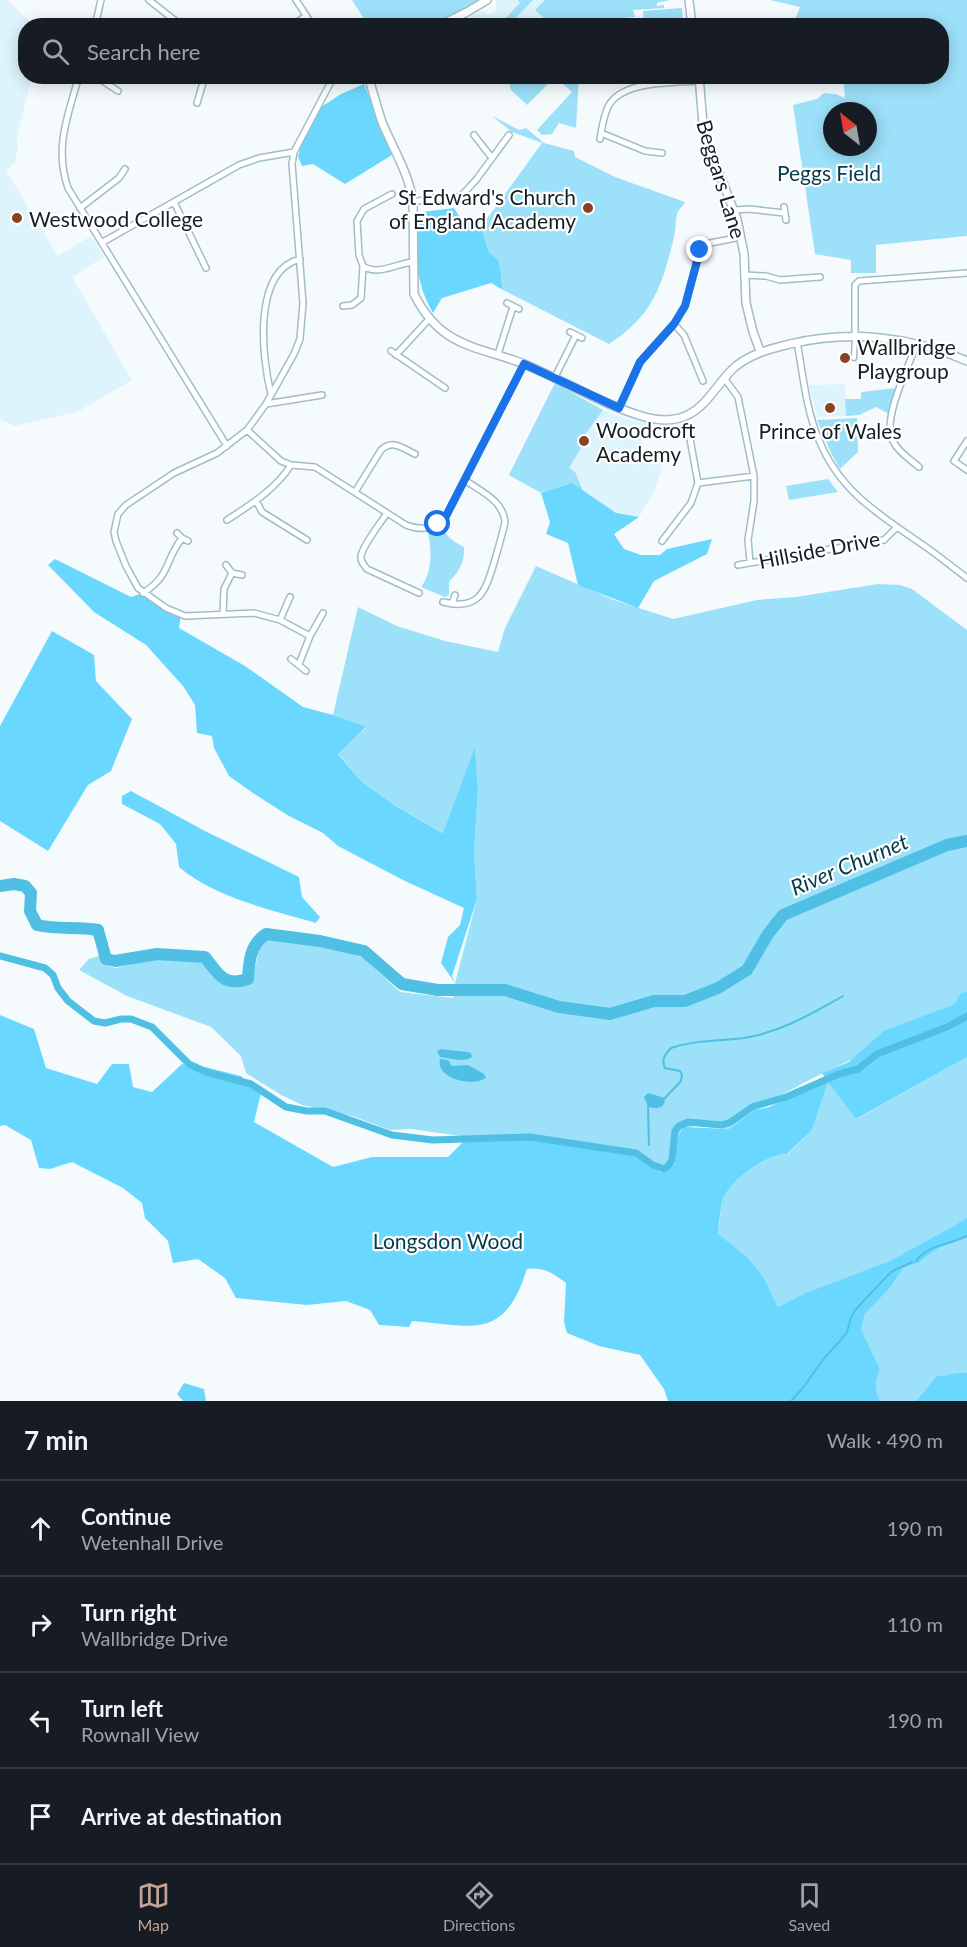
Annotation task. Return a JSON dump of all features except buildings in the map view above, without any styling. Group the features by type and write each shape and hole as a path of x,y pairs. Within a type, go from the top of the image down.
{"street":[{"path":"97,18 101,0"},
{"path":"149,0 172,18"},
{"path":"296,0 306,16 303,18"},
{"path":"455,18 487,0"},
{"path":"689,0 691,18"},
{"path":"77,84 64,128 61,149 64,178 68,188 227,446"},
{"path":"107,84 118,91"},
{"path":"197,103 203,84"},
{"path":"310,636 280,620 254,613 185,616 166,608 143,593 126,566 114,532 118,514 126,505 174,473 217,453 247,430 266,404 294,354 300,339 303,303 292,164 294,152 330,84"},
{"path":"371,84 382,120 405,170 413,202 414,294 419,305 437,326 457,340 555,377 619,408 647,418 670,420 682,417 699,407 735,367 760,351 797,342 831,337 886,338 917,344 967,361"},
{"path":"658,84 623,92 616,96 608,106 601,136 645,152 662,153"},
{"name":"Beggars Lane","path":"699,84 703,124 711,152 734,210 741,237 746,303 760,351"},
{"path":"474,135 492,158"},
{"path":"413,202 433,198 447,200 457,198 476,180 510,135"},
{"path":"103,242 239,165 259,158 294,152"},
{"path":"80,208 119,178 125,169"},
{"path":"343,306 352,305 362,298 363,266 359,255 357,221 364,209 392,194"},
{"path":"174,202 207,268"},
{"path":"734,210 784,210 786,220"},
{"path":"619,408 640,362 674,324 685,306 700,250 705,244 741,237"},
{"path":"271,394 264,343 268,298 279,271 291,261 300,259"},
{"path":"363,266 370,271 412,262"},
{"path":"854,358 855,285 859,281 967,273"},
{"path":"744,275 766,276 780,280 820,277"},
{"path":"498,354 513,306"},
{"path":"430,318 394,353 445,388"},
{"path":"674,324 688,342 703,381"},
{"path":"555,377 576,335"},
{"path":"797,342 818,438 828,460 849,490 896,528 967,578"},
{"path":"917,344 895,403 889,427 892,441 919,467"},
{"path":"247,430 275,457 291,465 315,467 414,528 434,526 445,518 524,364"},
{"path":"724,378 738,397 754,476 754,501 748,540 750,562"},
{"path":"266,404 322,395"},
{"path":"662,541 691,503 698,483 688,428"},
{"path":"967,441 954,461 967,470"},
{"path":"355,492 386,445 396,444 415,454"},
{"path":"227,520 256,501 282,478 291,465"},
{"path":"698,483 754,476"},
{"path":"443,602 468,604 484,590 505,522 500,505 465,480"},
{"path":"256,501 262,513 307,540"},
{"path":"387,513 364,549 361,556 362,561 367,569 419,593"},
{"name":"Hillside Drive","path":"738,565 884,540 896,528"},
{"path":"143,593 163,577 180,535 188,541"},
{"path":"226,565 232,573 242,575"},
{"path":"223,614 222,599 232,573"},
{"path":"452,604 454,595"},
{"path":"280,620 290,597"},
{"path":"299,664 310,636 323,613"},
{"path":"291,659 306,671"}],"shaded area":[{"name":"Westwood College","path":"0,0 7,0 26,18 18,18 18,84 30,84 17,137 15,163 6,170 58,256 91,236 104,257 72,277 132,380 77,412 14,426 0,419"},
{"path":"496,0 647,0 643,9 578,15 578,18 468,18 482,11 489,15 496,10"},
{"name":"Woodcroft Academy","path":"555,383 603,410 646,423 639,459 663,465 654,492 639,517 614,534 509,475"},
{"path":"845,384 846,416 817,417 809,385"},
{"path":"441,1049 471,1053 472,1057 461,1060 440,1057 437,1051"},
{"path":"440,1059 448,1060 452,1066 468,1065 484,1074 486,1078 473,1082 449,1076 443,1072"},
{"path":"648,1093 665,1098 664,1104 657,1108 648,1107 644,1097"}],"green space":[{"path":"352,0 486,0 453,18 364,18"},
{"path":"518,0 533,0 516,18 506,18 520,3"},
{"path":"545,0 670,0 657,3 657,6 664,5 664,8 633,10 635,17 544,18 535,10"},
{"name":"Peggs Field","path":"770,0 967,0 967,236 876,245 876,273 851,273 851,260 815,254 793,105 817,99 824,93 845,98 844,84 949,84 949,18 796,18 800,7"},
{"path":"682,8 683,18 644,18 643,11"},
{"path":"364,84 392,155 345,184 313,164 302,166 298,157 301,145 318,109 341,94"},
{"path":"509,84 548,84 527,105 511,90"},
{"path":"563,84 579,84 576,128 559,123 552,134 542,135 537,130 572,92"},
{"name":"St Edward's Church of England Academy","path":"492,116 519,130 526,128 544,143 574,151 575,157 615,177 685,202 677,214 670,254 654,298 636,322 609,344 503,290 499,261 489,252 481,227 542,143 512,132"},
{"path":"454,208 461,219 481,227 489,252 499,261 503,290 491,283 442,298 433,313 419,278 416,254 416,217 422,212"},
{"path":"555,383 603,410 584,436 587,438 569,468 575,472 583,491 572,483 541,493 509,475"},
{"path":"897,388 889,414 876,407 859,415 846,416 845,399 861,399 861,392"},
{"path":"857,418 858,452 840,469 817,420"},
{"path":"828,479 838,492 789,500 786,486"},
{"path":"572,483 616,513 639,517 614,534 624,549 641,555 660,555 667,549 712,539 707,554 654,581 638,608 578,585 568,543 546,534 550,522 541,493"},
{"path":"438,524 456,543 464,547 462,562 449,582 449,595 445,597 421,587 428,574 430,559 427,528"},
{"path":"55,559 131,597 143,593 181,615 179,628 245,666 303,707 366,727 338,754 362,782 397,807 443,833 475,747 478,790 474,852 477,899 452,976 455,983 441,963 448,937 460,925 464,908 405,881 338,846 323,833 289,816 229,776 214,748 212,736 197,733 195,705 183,686 146,645 94,612 48,565"},
{"path":"536,566 614,600 673,619 757,600 796,597 878,584 900,585 912,589 967,630 967,1011 844,1063 785,1093 729,1129 694,1126 677,1139 675,1164 661,1173 635,1154 506,1136 468,1137 411,1129 390,1130 352,1116 302,1105 246,1073 241,1056 211,1027 127,996 79,970 89,959 102,955 108,966 116,968 154,958 202,960 222,983 236,988 252,976 260,945 267,939 346,952 364,958 400,992 453,998 477,899 474,852 478,790 475,749 444,833 397,807 362,782 338,753 366,728 333,715 358,607 397,626 445,641 498,652 505,628"},
{"path":"52,631 94,655 96,681 132,719 111,771 88,785 48,851 0,821 0,726"},
{"path":"131,791 205,831 299,877 302,897 320,917 316,923 244,902 193,878 179,867 176,844 160,824 122,804 122,796"},
{"name":"Longsdon Wood","path":"967,992 967,1057 856,1119 828,1082 812,1130 787,1154 769,1159 749,1170 732,1186 722,1202 718,1234 747,1257 764,1278 778,1307 806,1293 890,1261 967,1217 967,1238 939,1248 918,1263 903,1268 891,1287 865,1314 861,1329 880,1369 876,1385 880,1401 668,1401 664,1389 640,1355 599,1346 567,1333 564,1322 566,1283 538,1269 527,1269 518,1292 508,1308 497,1318 484,1324 470,1326 412,1321 409,1327 379,1325 370,1310 346,1301 307,1305 236,1298 225,1278 198,1259 173,1263 168,1241 145,1218 142,1203 123,1188 72,1162 50,1169 39,1168 31,1140 5,1125 0,1126 0,1015 34,1029 46,1068 97,1084 112,1064 129,1064 133,1087 152,1092 182,1064 241,1076 261,1093 254,1122 333,1167 372,1157 448,1157 468,1137 506,1136 635,1154 661,1173 675,1164 677,1139 684,1127 729,1129 755,1110 769,1107 827,1081 822,1073 849,1062 884,1031 955,1004 961,993"},
{"path":"967,1057 967,1217 920,1246 890,1261 778,1307 764,1278 718,1234 722,1202 732,1186 759,1164 779,1155 788,1154 812,1130 828,1081 857,1119"},
{"path":"967,1238 967,1373 937,1375 916,1401 880,1401 876,1385 880,1369 861,1329 865,1314 891,1287 903,1268 918,1263 939,1248"},
{"path":"967,1373 967,1401 916,1401 937,1375"},
{"path":"184,1383 204,1389 206,1401 183,1401 177,1394"}],"waterway":[{"name":"River Churnet","path":"0,886 14,884 25,886 31,893 30,911 37,925 98,930 106,959 115,961 157,954 205,957 223,978 240,981 248,979 254,948 266,934 320,941 364,951 402,984 438,990 505,990 559,1007 610,1014 654,1001 685,1001 718,988 747,970 768,934 783,915 947,845 967,841"},
{"path":"0,956 45,968 53,975 58,988 68,1001 94,1021 105,1023 131,1019 152,1027 189,1064 206,1072 251,1084 286,1107 307,1111 325,1111 392,1135 433,1140 530,1137 636,1153 653,1165 664,1169 672,1160 675,1131 679,1126 688,1122 722,1125 731,1122 752,1107 786,1097 839,1074 858,1069 877,1054 947,1027 967,1016"},
{"path":"665,1098 681,1081 682,1075 680,1071 665,1068 664,1057 671,1048 698,1042 758,1035 795,1022 843,996"},
{"path":"648,1107 649,1145"},
{"path":"916,1261 933,1248 967,1236"},
{"path":"791,1401 847,1332 856,1309 891,1272 912,1262"}],"place":[{"name":"St Edward's Church of England Academy","path":"588,208"},
{"name":"Westwood College","path":"17,218"},
{"name":"Wallbridge Playgroup","path":"845,358"},
{"name":"Prince of Wales","path":"830,408"},
{"name":"Woodcroft Academy","path":"584,441"}],"route":[{"path":"438,524 445,518 524,364 619,408 640,362 680,316 689,295 696,258 700,250"}]}
